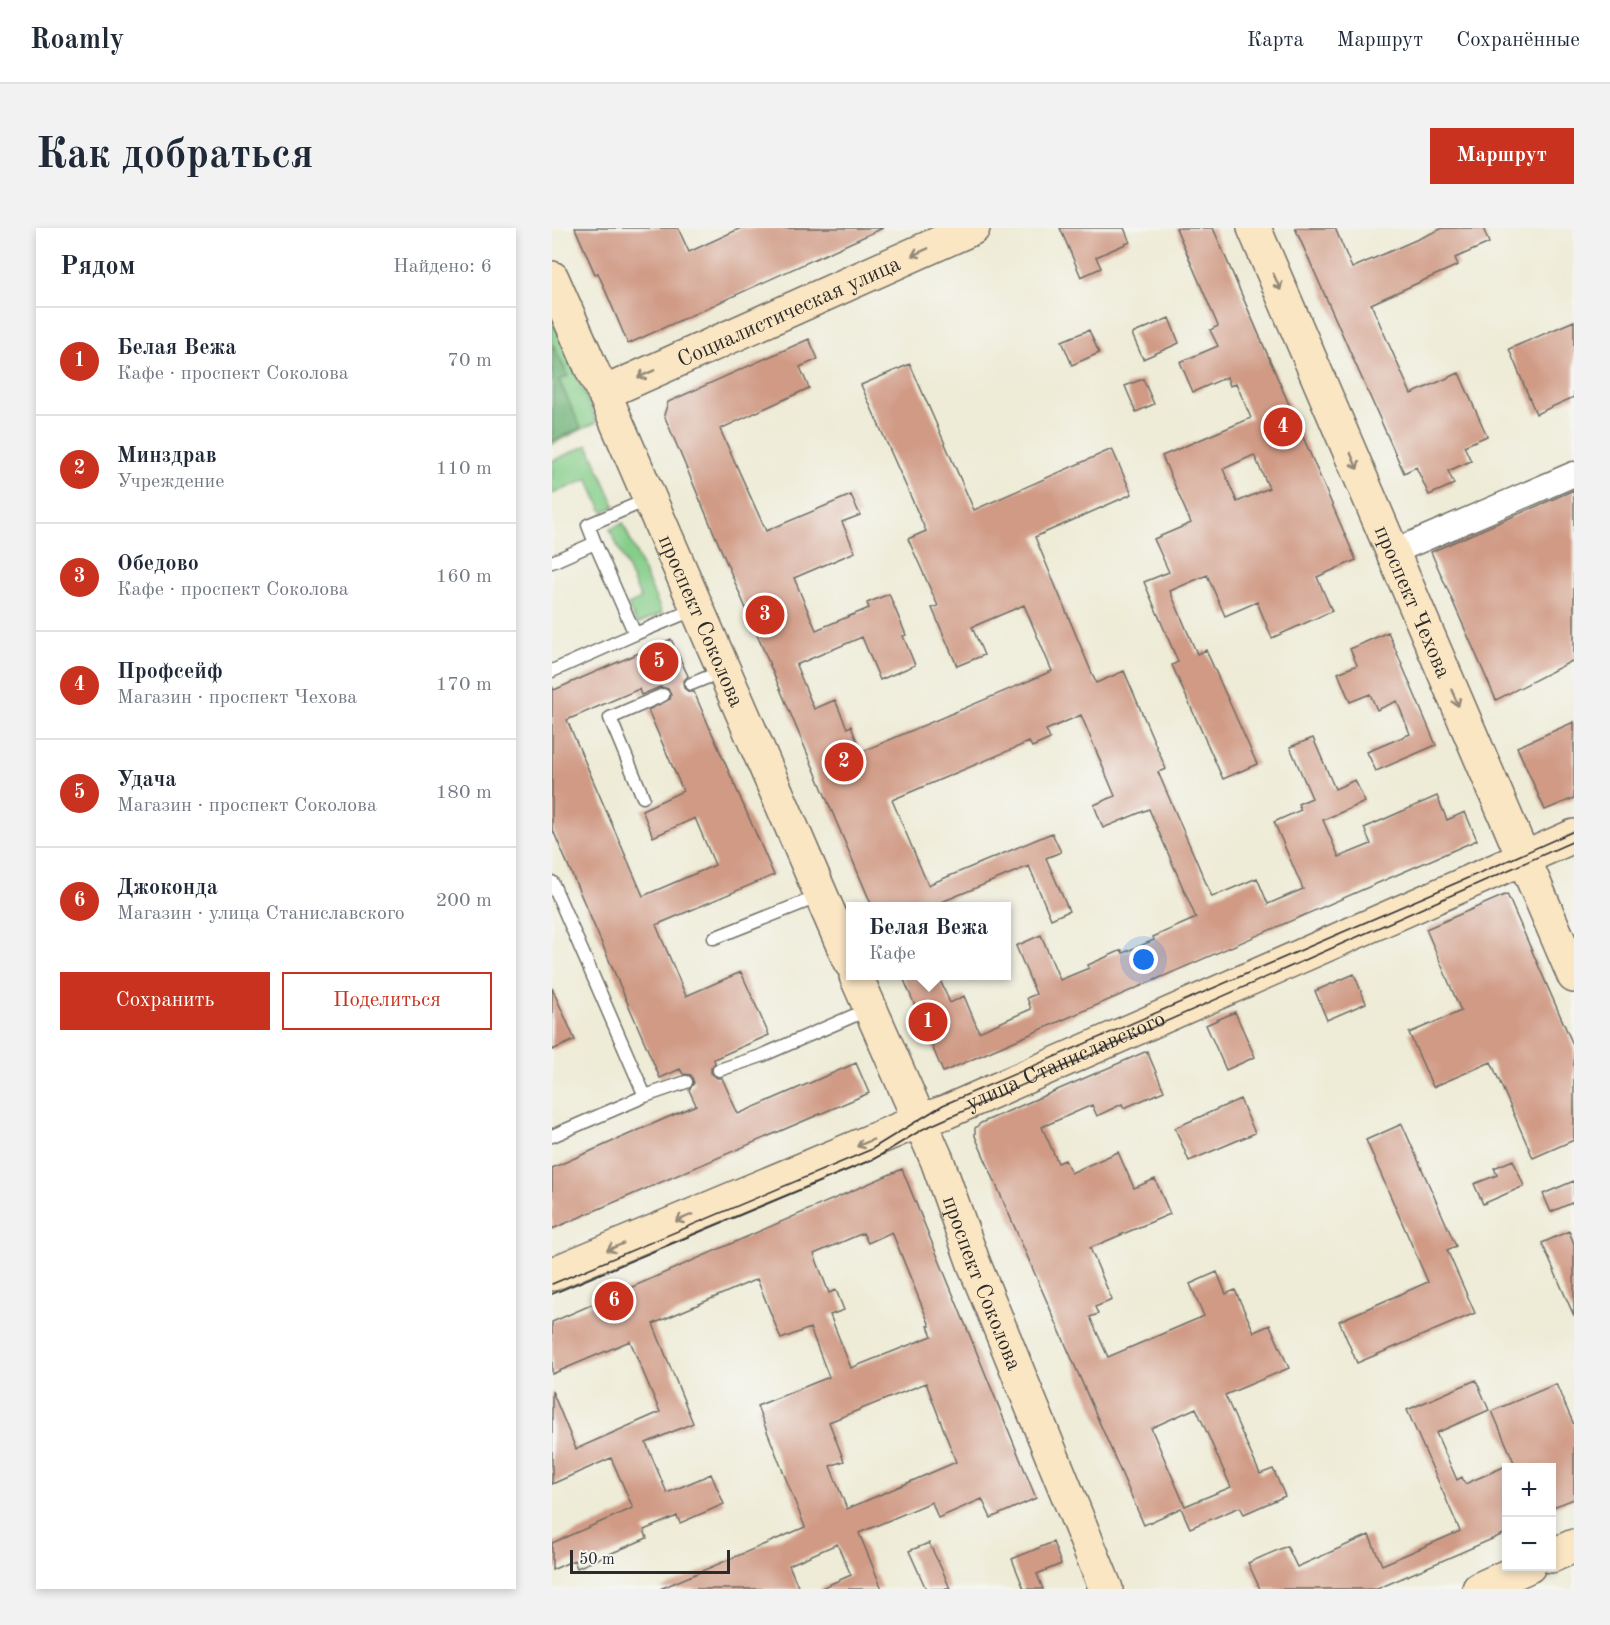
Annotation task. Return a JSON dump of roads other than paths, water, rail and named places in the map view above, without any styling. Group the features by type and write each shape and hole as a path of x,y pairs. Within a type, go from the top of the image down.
{"street":[{"name":"Социалистическая улица","path":"604,393 973,228"},
{"name":"проспект Чехова","path":"1254,228 1574,976"},
{"name":"проспект Соколова","path":"552,278 650,498 846,953"},
{"path":"1393,552 1574,474"},
{"name":"улица Станиславского","path":"552,1274 919,1121 946,1112 1574,836"},
{"name":"проспект Соколова","path":"858,980 937,1160 974,1264 1106,1589"},
{"path":"1556,1554 1574,1546"},
{"path":"1479,1589 1518,1571"}],"lane":[{"path":"635,634 588,525 650,498"},
{"path":"552,562 596,543"},
{"path":"552,671 697,608"},
{"path":"691,684 724,670"},
{"path":"643,797 610,718 663,695"},
{"path":"552,882 645,1096"},
{"path":"714,938 821,896"},
{"path":"719,1070 761,1056 870,1009"},
{"path":"552,1136 645,1096 686,1082"}],"tram line":[{"path":"552,1284 870,1150 943,1105 1574,831"},
{"path":"552,1294 874,1159 923,1129 1574,841"}],"place":[{"name":"Профсейф","path":"1283,427"},
{"name":"Обедово","path":"765,615"},
{"name":"Удача","path":"659,662"},
{"name":"Минздрав","path":"844,762"},
{"name":"Белая Вежа","path":"928,1022"},
{"name":"Джоконда","path":"614,1301"}]}
